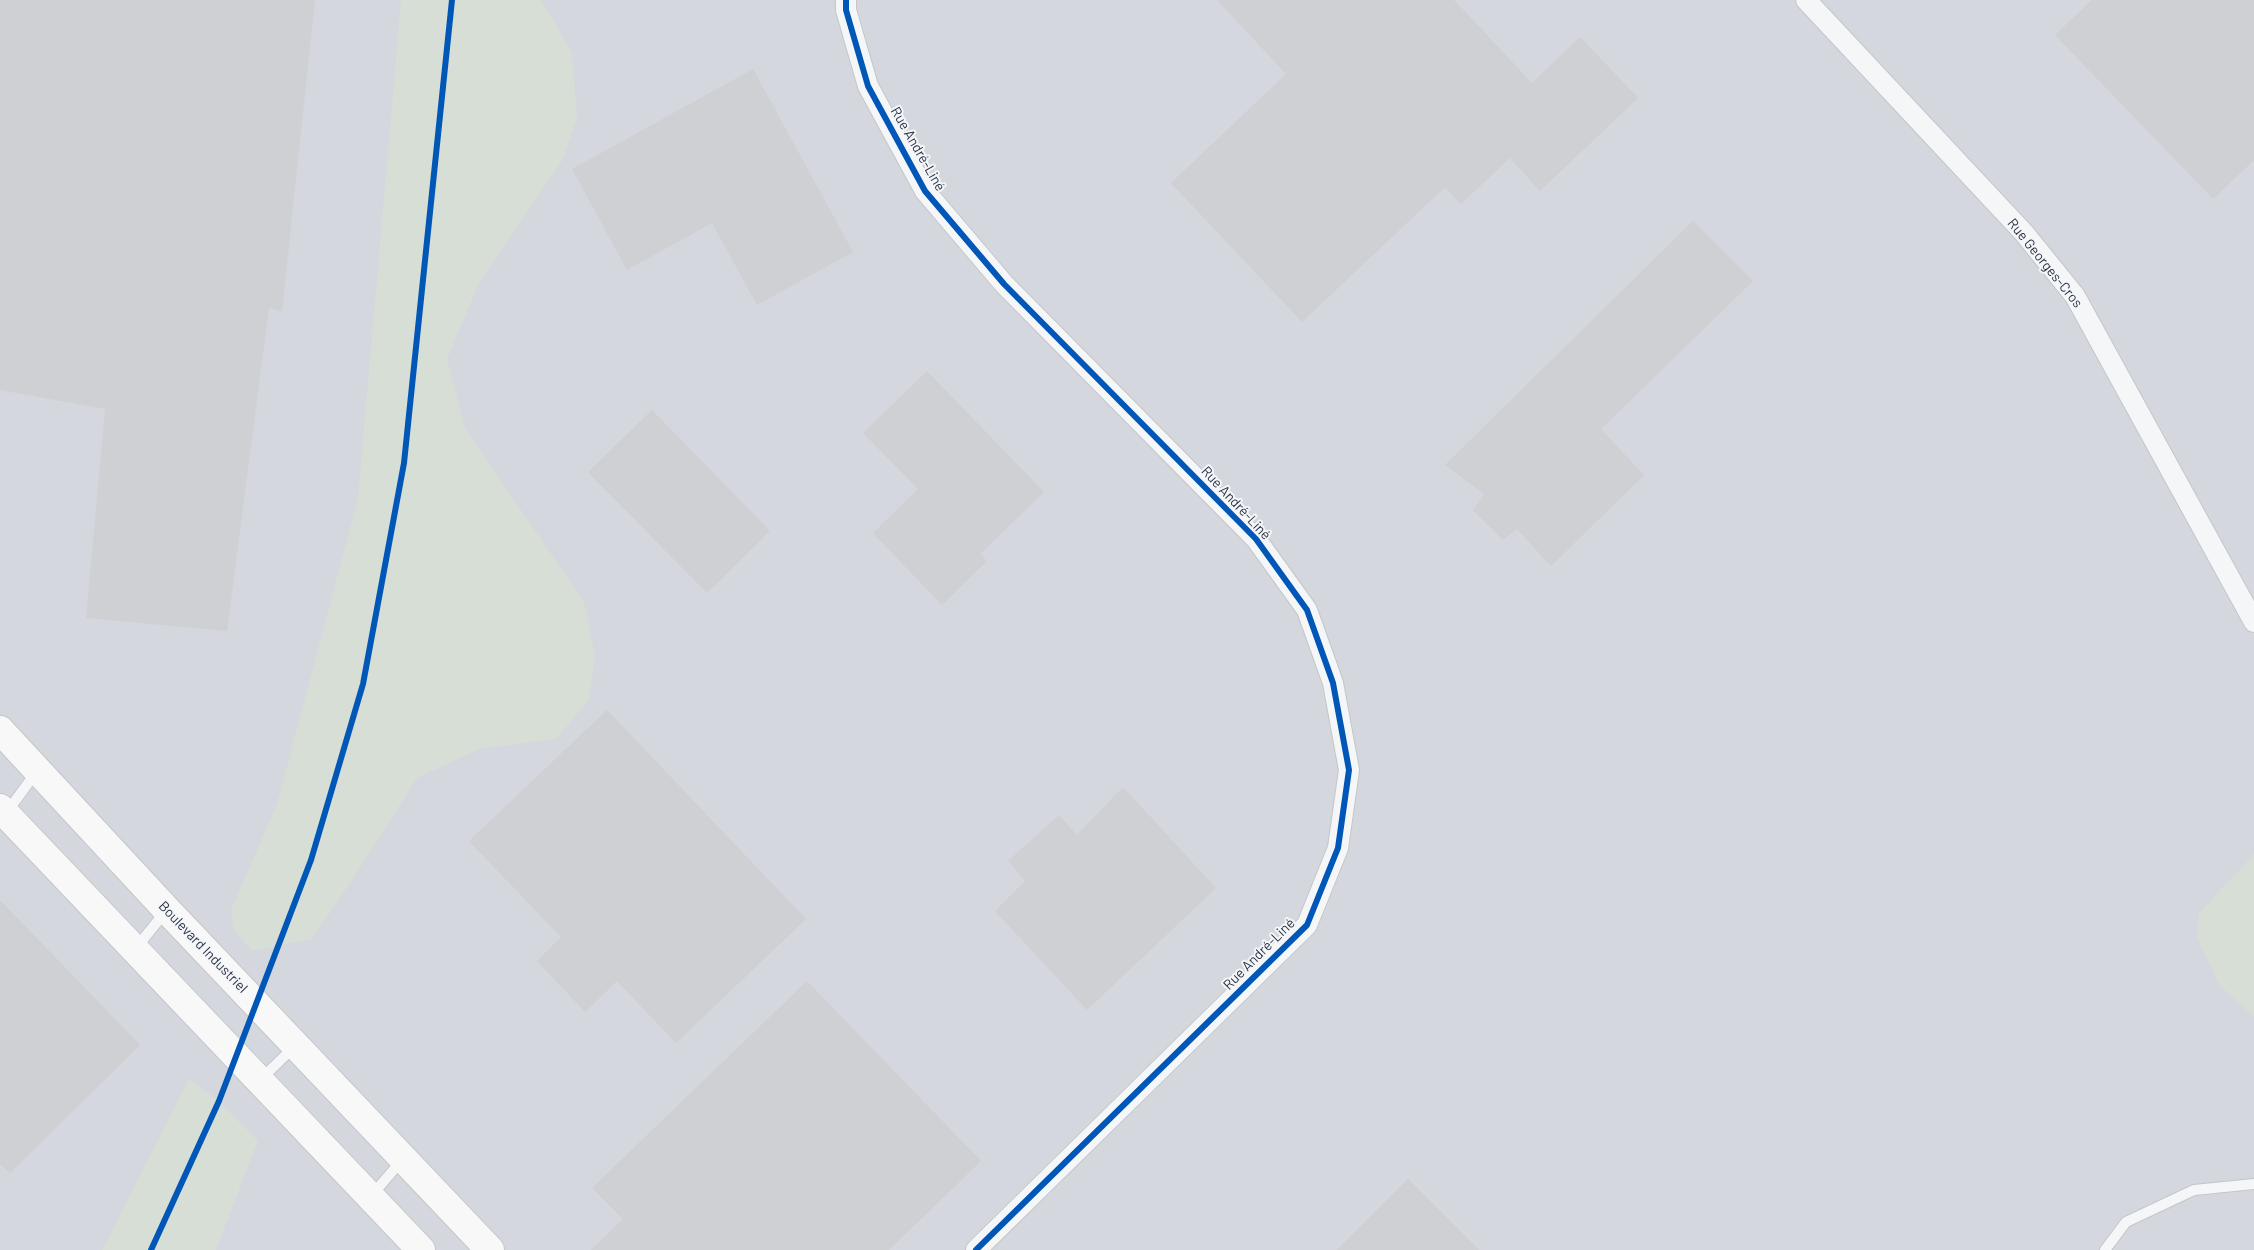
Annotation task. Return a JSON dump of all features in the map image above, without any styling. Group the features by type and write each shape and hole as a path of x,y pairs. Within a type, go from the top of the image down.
{"street":[{"name":"Rue André-Liné","path":"846,0 846,10 868,86 925,191 1004,284 1256,539 1307,610 1333,682 1349,770 1338,848 1307,924 986,1247"},
{"name":"Rue Georges-Cros","path":"1806,0 2024,233 2075,296 2254,622"},
{"name":"Boulevard Industriel","path":"0,730 167,910 490,1250"},
{"path":"3,811 421,1250"}],"lane":[{"path":"3,811 37,770"},
{"path":"135,949 167,910"},
{"path":"260,1080 296,1045"},
{"path":"371,1197 403,1158"},
{"path":"2106,1250 2126,1222 2194,1190 2254,1184"}],"shaded area":[{"path":"0,0 2254,0 2254,1250 0,1250"},
{"path":"401,0 541,0 572,52 577,118 562,161 480,281 447,359 465,428 584,602 595,656 589,700 556,739 479,749 417,778 353,879 312,939 252,951 233,929 231,910 277,804 358,498"},
{"path":"2254,854 2254,1017 2219,985 2197,938 2199,913"},
{"path":"189,1079 219,1101 258,1141 216,1250 102,1250"}],"building":[{"path":"0,0 315,0 282,311 269,308 227,631 86,618 105,409 0,390"},
{"path":"1217,0 1454,0 1532,83 1580,37 1638,98 1540,191 1510,158 1461,204 1445,187 1302,322 1171,183 1286,74"},
{"path":"2092,0 2254,0 2254,160 2213,199 2055,35"},
{"path":"753,69 853,252 757,305 712,223 627,270 572,169"},
{"path":"1693,221 1753,281 1601,429 1644,475 1551,566 1517,529 1503,540 1473,510 1484,494 1445,465"},
{"path":"927,371 1044,492 980,554 987,561 942,605 873,533 918,489 863,433"},
{"path":"652,410 770,531 707,593 588,472"},
{"path":"607,710 806,919 676,1043 617,981 585,1012 537,961 561,937 469,841"},
{"path":"1123,787 1216,888 1087,1010 995,911 1025,881 1008,861 1059,815 1077,835"},
{"path":"0,900 140,1045 10,1173 0,1164"},
{"path":"807,981 981,1161 889,1250 591,1250 623,1219 592,1188"},
{"path":"1408,1179 1479,1250 1337,1250"}],"cycle path":[{"path":"151,1250 219,1101 311,860 363,684 404,463 452,0"},
{"path":"846,0 846,10 868,86 925,191 1004,284 1256,539 1307,610 1333,683 1349,770 1338,848 1307,925 976,1250"}]}
